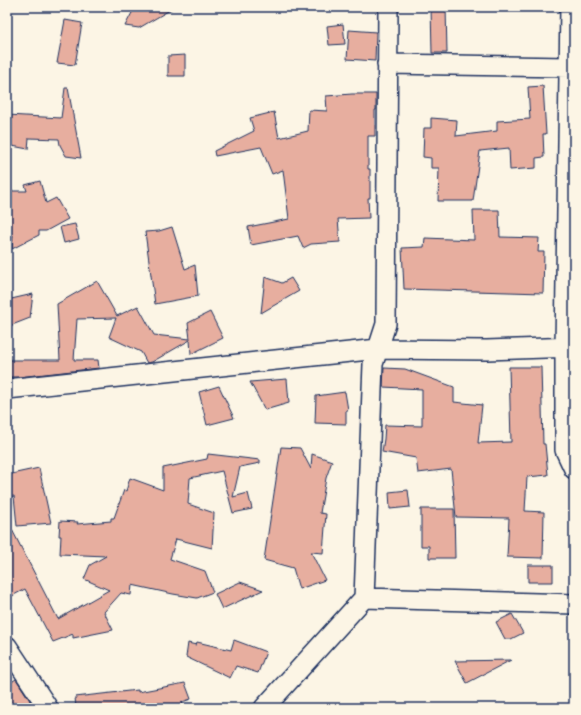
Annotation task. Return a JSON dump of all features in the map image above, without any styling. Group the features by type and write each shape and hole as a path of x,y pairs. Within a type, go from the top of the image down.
{"street":[{"path":"264,708 364,598 372,364 386,324 388,7"},
{"path":"570,7 569,347 565,450 574,469"},
{"path":"387,64 569,67"},
{"path":"7,389 378,349 487,350 569,347"},
{"path":"364,598 574,604"},
{"path":"7,646 48,708"}],"building":[{"path":"135,7 175,7 139,28 125,26"},
{"path":"431,7 446,7 447,53 432,53"},
{"path":"65,20 82,23 75,65 57,63"},
{"path":"343,24 345,44 329,45 327,26"},
{"path":"349,30 376,32 375,61 347,59"},
{"path":"185,55 185,76 168,76 168,56"},
{"path":"543,86 546,134 543,134 544,157 536,158 536,168 510,170 509,148 480,151 473,201 438,201 439,168 431,168 431,158 423,157 424,128 431,128 431,118 457,120 456,136 497,131 497,121 530,119 528,87"},
{"path":"65,88 68,88 81,158 66,156 60,145 59,139 29,138 28,149 7,145 7,115 61,118"},
{"path":"376,94 375,136 368,136 368,169 370,169 370,198 368,198 369,218 338,219 340,242 311,244 303,248 298,236 251,245 248,227 289,219 283,170 272,174 261,147 215,156 214,151 254,131 250,118 274,112 279,138 308,131 309,110 327,111 326,96"},
{"path":"40,181 46,203 56,198 68,219 46,231 39,231 39,235 12,249 13,235 7,238 7,214 9,213 10,191 27,191 25,185"},
{"path":"473,210 499,210 500,237 539,238 538,252 544,252 543,293 404,289 402,248 424,247 425,238 474,240"},
{"path":"75,224 79,239 64,243 60,227"},
{"path":"172,227 185,269 195,265 198,296 155,304 145,232 159,231"},
{"path":"265,277 282,283 291,278 299,291 261,313"},
{"path":"97,281 117,316 138,306 154,335 190,339 188,323 210,312 223,338 191,354 190,340 152,362 147,363 141,352 109,337 116,318 77,319 74,360 98,360 99,368 7,377 7,360 60,360 57,304"},
{"path":"33,294 30,318 7,327 7,300"},
{"path":"509,367 541,367 543,444 545,444 548,475 527,477 525,511 544,512 543,558 507,557 509,518 456,517 451,469 418,473 416,458 382,452 385,425 422,426 422,389 383,387 384,368 405,369 454,387 454,402 482,405 478,443 511,442"},
{"path":"287,379 289,403 265,410 250,382"},
{"path":"219,386 234,418 207,425 199,392"},
{"path":"345,392 348,410 346,410 346,424 315,423 316,396"},
{"path":"281,447 300,448 311,469 312,454 332,461 326,478 320,513 326,514 323,553 311,552 325,580 299,589 293,568 264,560"},
{"path":"208,454 260,460 260,463 240,467 233,497 248,493 252,509 233,513 222,471 190,478 188,504 214,513 212,548 176,539 170,559 205,571 213,592 197,598 132,585 131,595 121,593 104,612 113,630 73,638 73,634 53,642 25,589 12,596 7,587 7,520 58,619 109,590 84,579 90,565 106,556 60,554 60,521 78,522 77,524 111,521 111,518 114,518 124,490 126,491 130,478 163,490 163,468 207,459"},
{"path":"39,468 51,523 17,526 14,496 7,497 7,475"},
{"path":"408,490 410,507 390,509 389,492"},
{"path":"421,509 454,509 455,558 429,558 429,546 421,546"},
{"path":"528,565 553,565 553,582 528,582"},
{"path":"240,582 263,590 222,609 215,594"},
{"path":"512,614 523,633 511,639 505,639 496,622"},
{"path":"234,640 266,652 258,673 236,666 230,678 186,657 188,643 196,645 197,642 231,650"},
{"path":"511,660 467,683 455,661"},
{"path":"16,679 33,708 10,708 7,702 7,685"},
{"path":"185,683 191,699 182,702 185,708 76,708 75,697 138,690 138,692"}]}
